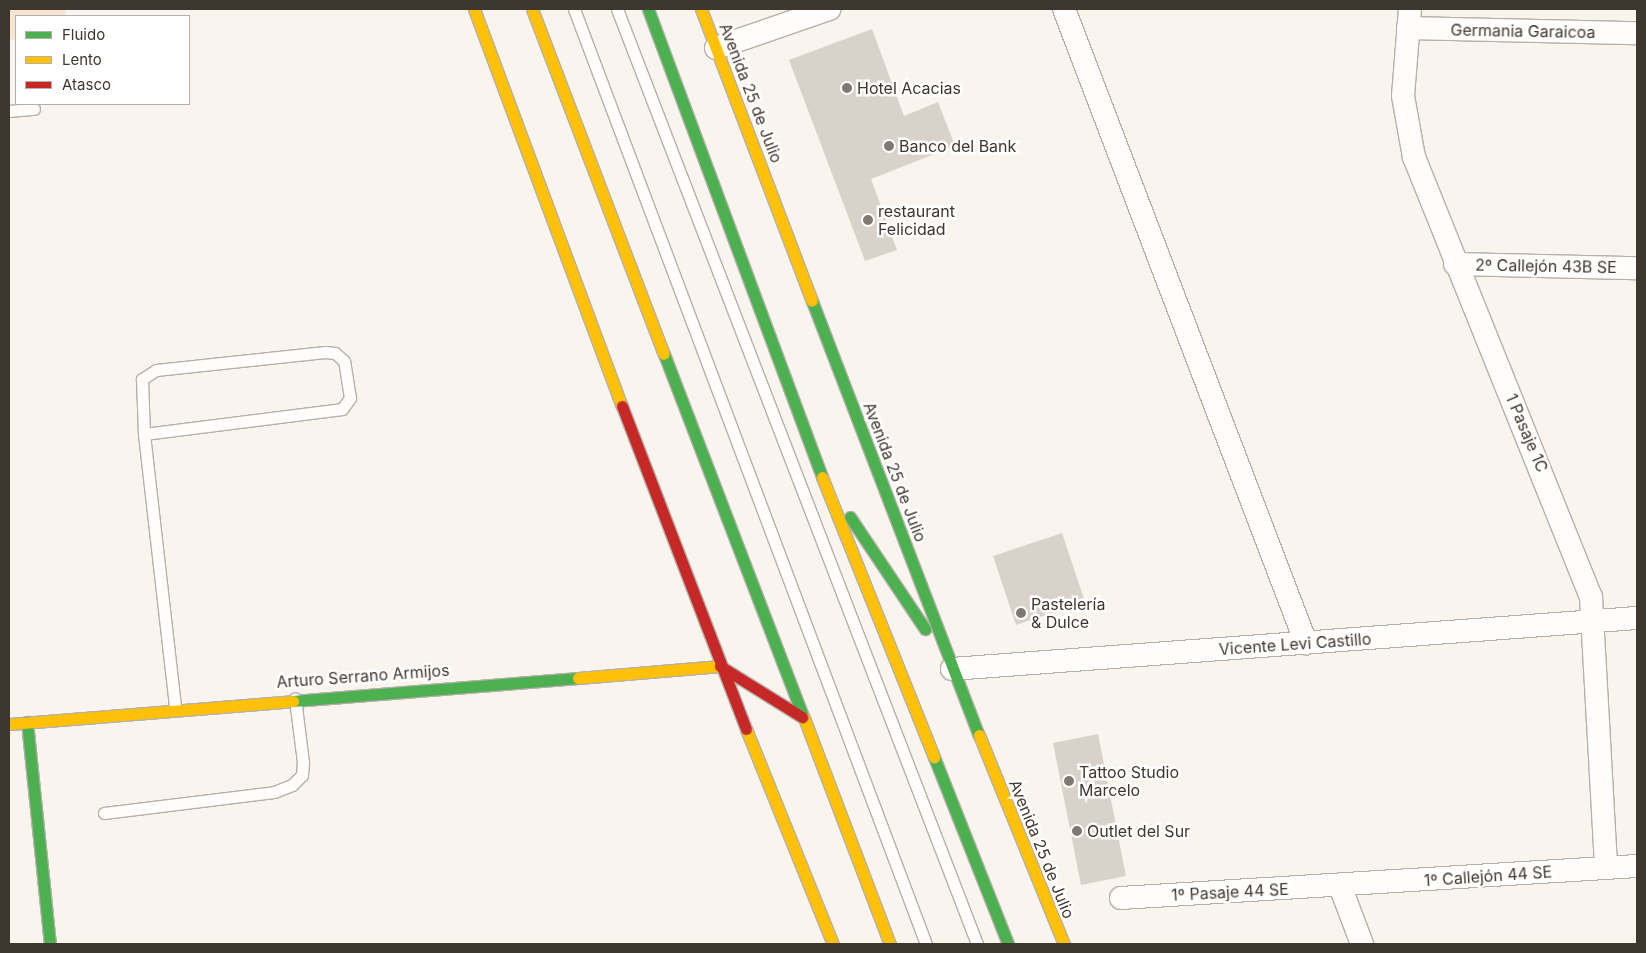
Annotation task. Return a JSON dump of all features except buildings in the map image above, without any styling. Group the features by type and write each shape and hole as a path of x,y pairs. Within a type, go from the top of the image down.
{"main road":[{"path":"474,9 720,666 833,944"},
{"path":"532,9 890,944"},
{"path":"648,9 820,471 1008,944"},
{"name":"Avenida 25 de Julio","path":"701,9 952,669 1064,944"},
{"path":"820,471 952,669"},
{"path":"720,666 802,717"},
{"name":"Arturo Serrano Armijos","path":"9,724 295,697 720,666"},
{"path":"26,722 50,944"}],"street":[{"path":"716,48 829,9"},
{"path":"1064,9 1306,643"},
{"name":"Germania Garaicoa","path":"1409,18 1637,33"},
{"name":"1 Pasaje 1C","path":"1409,18 1405,124 1455,264 1586,575 1596,621 1606,868"},
{"name":"2º Callejón 43B SE","path":"1455,264 1637,268"},
{"name":"Vicente Levi Castillo","path":"952,669 1637,618"},
{"name":"1º Callejón 44 SE","path":"1340,886 1637,866"},
{"path":"1340,886 1362,944"},
{"name":"1º Pasaje 44 SE","path":"1121,898 1340,886"}],"lane":[{"path":"574,9 926,944"},
{"path":"617,9 977,944"},
{"path":"9,111 34,109"},
{"path":"144,434 342,409 350,398 344,361 334,353 324,352 156,370 142,379 140,387 144,434 175,708"},
{"path":"104,813 274,792 292,785 302,774 303,762 295,697"}],"shaded area":[{"path":"9,9 65,9 66,15 15,15 15,39 9,40"}],"traffic: fast":[{"path":"648,9 822,477"},
{"path":"812,301 979,735"},
{"path":"664,354 804,718"},
{"path":"850,517 925,629"},
{"path":"293,701 578,678"},
{"path":"27,722 50,944"},
{"path":"934,757 1008,944"}],"traffic: slow":[{"path":"474,9 622,406"},
{"path":"532,9 664,354"},
{"path":"701,9 812,301"},
{"path":"822,477 934,757"},
{"path":"578,678 720,666"},
{"path":"9,724 293,701"},
{"path":"804,718 890,944"},
{"path":"746,729 833,944"},
{"path":"979,735 1064,944"}],"traffic: jam":[{"path":"622,406 746,729"},
{"path":"720,666 802,717"}],"place":[{"name":"Hotel Acacias","path":"847,88"},
{"name":"Banco del Bank","path":"889,146"},
{"name":"restaurant Felicidad","path":"868,220"},
{"name":"Pastelería & Dulce","path":"1021,613"},
{"name":"Tattoo Studio Marcelo","path":"1069,781"},
{"name":"Outlet del Sur","path":"1077,831"}]}
